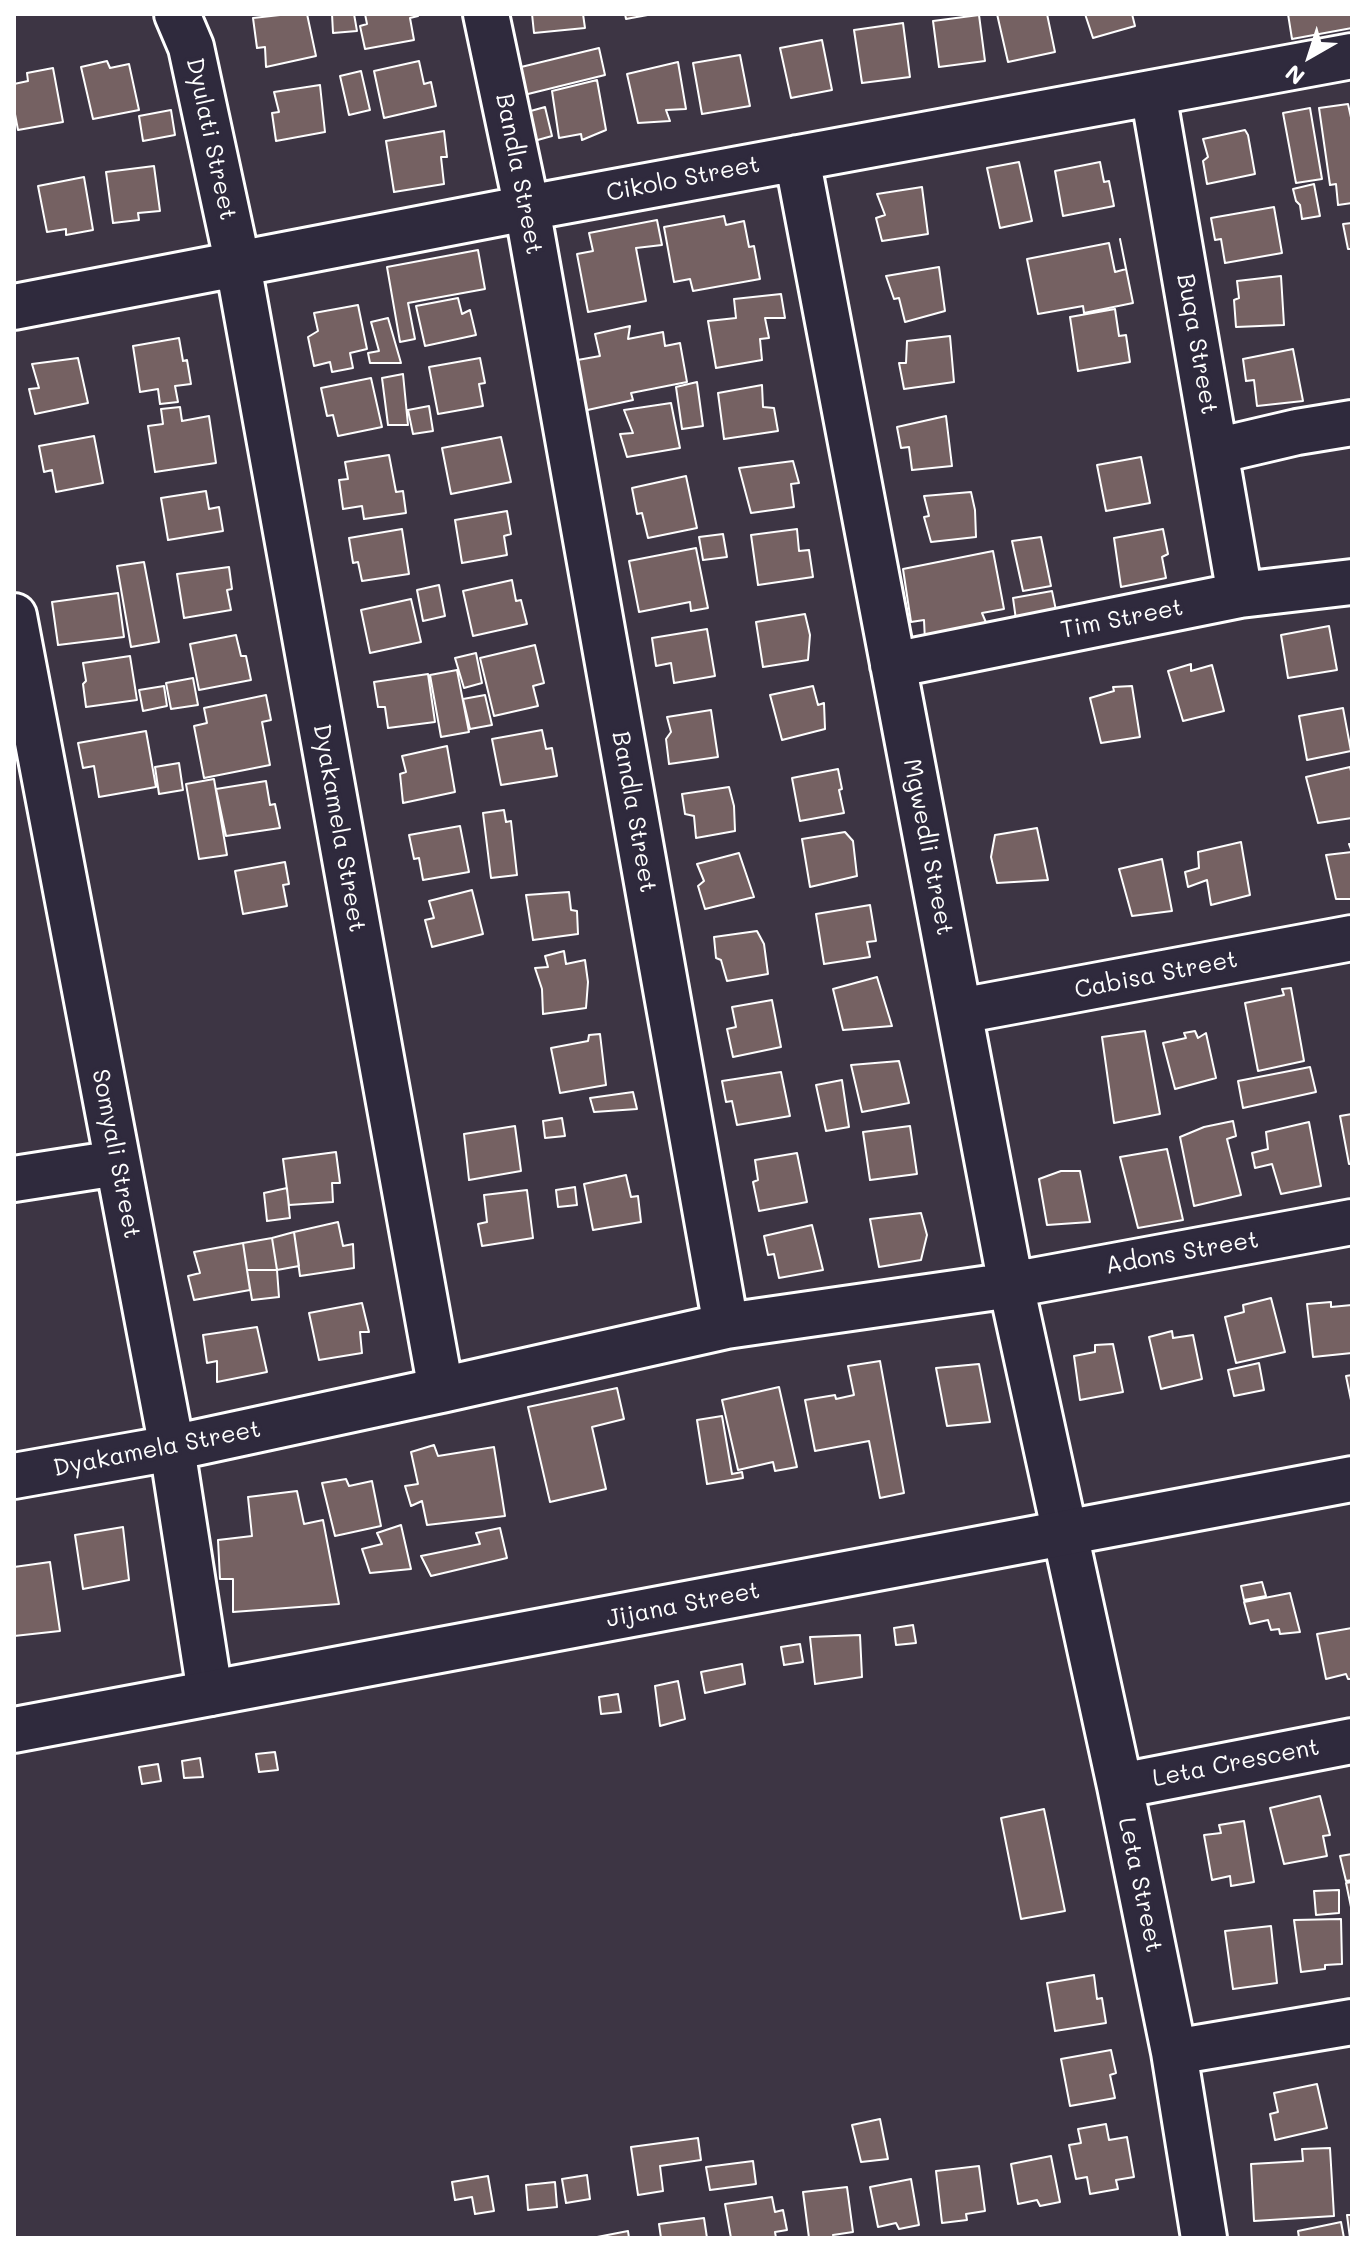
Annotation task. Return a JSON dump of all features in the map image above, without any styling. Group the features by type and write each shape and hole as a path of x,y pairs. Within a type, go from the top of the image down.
{"street":[{"name":"Dyulati Street","path":"177,14 191,47 238,265"},
{"name":"Bandla Street","path":"486,14 527,208 726,1326"},
{"name":"Cikolo Street","path":"14,307 527,208 1352,56"},
{"name":"Buqa Street","path":"1153,93 1240,595"},
{"name":"Mgwedli Street","path":"797,158 1011,1285 1066,1533"},
{"name":"Dyakamela Street","path":"238,265 441,1390"},
{"path":"1216,451 1352,423"},
{"name":"Tim Street","path":"893,665 1240,595 1352,582"},
{"name":"Somyali Street","path":"16,637 172,1448 210,1693"},
{"name":"Cabisa Street","path":"960,1011 1352,938"},
{"path":"14,1179 117,1163"},
{"name":"Adons Street","path":"1011,1285 1352,1222"},
{"path":"726,1326 1011,1285"},
{"name":"Dyakamela Street","path":"14,1476 172,1448 726,1326"},
{"name":"Jijana Street","path":"14,1730 1352,1479"},
{"name":"Leta Street","path":"1066,1533 1174,2052 1195,2236"},
{"name":"Leta Crescent","path":"1120,1786 1352,1741"},
{"path":"1174,2052 1352,2022"}],"building":[{"path":"307,14 316,56 266,67 265,47 257,48 253,18"},
{"path":"332,14 354,14 357,31 333,33"},
{"path":"365,14 418,14 410,18 414,40 365,49 360,26 367,24"},
{"path":"532,14 583,14 585,28 534,33"},
{"path":"625,14 653,14 626,19"},
{"path":"997,14 1047,14 1055,52 1008,62"},
{"path":"1085,14 1132,14 1135,26 1093,38"},
{"path":"1288,14 1352,14 1352,28 1292,39"},
{"path":"979,15 985,61 939,67 933,21"},
{"path":"903,23 910,77 862,83 854,30"},
{"path":"822,40 832,90 791,98 780,48"},
{"path":"599,48 605,75 524,95 517,68"},
{"path":"740,55 750,106 702,114 693,63"},
{"path":"107,61 110,68 129,64 139,110 93,119 81,67"},
{"path":"419,61 424,84 431,82 436,106 384,118 374,71"},
{"path":"678,62 686,109 666,110 670,121 638,123 627,74"},
{"path":"53,68 63,122 18,130 14,84 28,81 27,73"},
{"path":"361,71 370,110 349,115 340,76"},
{"path":"597,80 606,130 582,140 581,134 559,138 552,91"},
{"path":"320,85 325,132 276,141 272,113 279,112 274,92"},
{"path":"1348,104 1352,122 1352,203 1338,205 1336,184 1330,185 1319,108"},
{"path":"545,107 552,136 534,141 527,112"},
{"path":"1310,108 1322,179 1296,183 1283,113"},
{"path":"171,110 175,135 143,141 139,116"},
{"path":"1245,130 1255,174 1207,184 1203,161 1208,157 1203,139"},
{"path":"444,131 447,157 441,157 444,184 394,192 386,141"},
{"path":"1019,162 1032,221 1000,228 987,168"},
{"path":"1100,162 1104,182 1109,181 1114,206 1063,216 1055,171"},
{"path":"154,166 160,211 138,213 139,220 113,223 106,172"},
{"path":"84,177 93,230 66,235 66,229 47,232 38,186"},
{"path":"1314,184 1320,216 1302,219 1293,189"},
{"path":"922,187 928,234 882,241 876,218 885,215 877,194"},
{"path":"1274,207 1282,253 1225,263 1221,239 1215,240 1211,218"},
{"path":"724,216 726,225 744,221 749,247 754,246 760,279 693,291 690,279 674,282 664,227"},
{"path":"657,220 662,245 636,248 646,301 588,312 577,254 593,251 589,233"},
{"path":"1352,223 1352,249 1348,249 1343,224"},
{"path":"1120,239 1133,303 1084,313 1083,306 1038,314 1027,259 1109,243 1115,272 1126,269"},
{"path":"478,250 485,289 408,303 415,339 400,342 387,267"},
{"path":"939,267 945,311 905,322 899,298 894,299 886,276"},
{"path":"1281,276 1284,325 1236,327 1234,300 1239,298 1237,281"},
{"path":"781,294 785,318 765,318 769,338 760,339 762,360 716,368 708,321 736,318 734,299"},
{"path":"458,298 462,314 470,310 476,335 425,346 416,306"},
{"path":"358,305 367,349 350,353 353,368 332,372 330,362 314,366 308,337 318,331 314,313"},
{"path":"1115,309 1119,336 1126,335 1130,362 1078,371 1070,317"},
{"path":"388,318 401,363 370,363 368,353 379,351 371,322"},
{"path":"630,326 628,339 663,332 665,346 680,343 687,382 631,393 633,400 583,411 572,361 600,356 595,334"},
{"path":"950,336 954,382 904,389 899,363 906,363 907,341"},
{"path":"179,338 191,384 175,386 178,402 160,404 158,389 140,392 133,346"},
{"path":"1293,349 1303,401 1257,406 1254,380 1246,381 1243,359"},
{"path":"78,358 88,403 35,414 29,389 39,388 32,364"},
{"path":"480,358 485,383 479,384 483,406 438,414 429,367"},
{"path":"403,374 408,425 388,425 382,378"},
{"path":"371,378 382,427 338,436 333,415 327,416 321,388"},
{"path":"697,382 703,426 682,429 676,387"},
{"path":"762,385 763,407 774,408 778,431 724,439 718,393"},
{"path":"671,403 680,448 627,457 620,434 633,433 624,410"},
{"path":"429,406 433,431 413,434 408,410"},
{"path":"180,407 182,421 209,416 216,463 155,472 148,426 163,424 161,409"},
{"path":"946,416 952,466 912,470 909,447 901,448 897,427"},
{"path":"94,436 103,483 56,492 52,470 44,472 39,446"},
{"path":"501,437 511,482 451,494 442,448"},
{"path":"389,455 396,492 403,491 406,513 364,519 362,506 343,509 339,480 348,479 345,462"},
{"path":"1141,457 1150,503 1106,511 1097,465"},
{"path":"793,461 799,483 791,484 794,507 751,513 739,468"},
{"path":"686,476 697,528 648,538 642,513 637,514 632,488"},
{"path":"206,491 209,509 219,507 223,531 168,540 161,498"},
{"path":"971,492 976,537 931,542 924,517 929,516 924,496"},
{"path":"507,511 511,534 504,536 507,555 462,563 455,520"},
{"path":"402,529 409,574 362,581 358,562 353,563 349,538"},
{"path":"797,529 799,551 809,550 813,577 758,585 751,535"},
{"path":"1163,529 1168,554 1162,557 1166,578 1121,587 1114,538"},
{"path":"723,534 727,557 703,560 699,537"},
{"path":"1041,537 1051,586 1023,591 1012,541"},
{"path":"696,548 708,608 691,611 690,602 639,612 629,561"},
{"path":"993,551 1004,609 982,613 990,632 925,641 924,620 911,622 903,569"},
{"path":"144,562 159,642 131,647 117,566"},
{"path":"229,567 232,589 227,590 231,610 184,618 177,574"},
{"path":"512,580 516,601 521,600 527,624 473,636 463,591"},
{"path":"439,585 445,616 423,621 417,590"},
{"path":"1052,591 1058,620 1017,627 1013,598"},
{"path":"118,593 124,637 58,645 52,602"},
{"path":"411,599 421,642 370,653 361,610"},
{"path":"805,614 810,635 808,660 763,667 756,622"},
{"path":"1329,626 1337,670 1288,678 1281,635"},
{"path":"707,629 715,676 674,683 671,663 656,666 652,638"},
{"path":"236,635 241,656 246,656 251,680 199,690 190,644"},
{"path":"535,645 544,683 533,686 538,706 494,716 480,658"},
{"path":"476,653 482,683 464,688 455,658"},
{"path":"130,656 137,700 86,707 83,663"},
{"path":"1191,664 1191,671 1212,665 1224,711 1183,721 1168,671"},
{"path":"457,670 469,732 441,737 430,675"},
{"path":"428,674 435,722 388,728 385,707 378,707 374,682"},
{"path":"193,678 198,705 171,709 166,683"},
{"path":"164,686 167,706 143,711 139,690"},
{"path":"813,686 818,705 824,703 825,729 782,740 770,695"},
{"path":"1132,686 1140,737 1101,743 1090,698 1114,691 1113,687"},
{"path":"266,695 271,720 262,722 270,765 204,778 194,726 207,723 204,708"},
{"path":"485,695 492,725 470,729 463,699"},
{"path":"1343,708 1351,751 1307,760 1299,716"},
{"path":"711,710 718,757 669,764 666,739 671,732 667,717"},
{"path":"542,730 546,749 552,748 557,776 501,785 492,739"},
{"path":"146,731 156,787 99,797 94,766 83,768 78,743"},
{"path":"447,746 455,792 403,803 400,774 406,772 402,756"},
{"path":"179,763 183,790 159,794 155,767"},
{"path":"1350,767 1352,818 1318,823 1306,777"},
{"path":"838,769 844,813 800,821 792,778"},
{"path":"214,779 227,855 199,859 186,784"},
{"path":"266,781 270,805 275,804 280,828 226,836 216,789"},
{"path":"729,787 735,831 696,838 694,816 685,814 682,794"},
{"path":"504,810 506,822 511,821 517,875 491,878 483,813"},
{"path":"460,826 469,872 423,880 419,858 414,859 409,835"},
{"path":"1037,828 1048,880 997,883 991,857 995,835"},
{"path":"845,832 853,841 857,876 810,887 802,839"},
{"path":"1241,842 1250,895 1211,905 1207,880 1188,887 1185,872 1199,868 1198,852"},
{"path":"1352,852 1352,899 1336,899 1326,855"},
{"path":"739,853 754,897 705,909 698,886 704,881 697,864"},
{"path":"1162,859 1172,911 1132,916 1119,869"},
{"path":"285,862 289,884 283,885 287,906 243,914 235,871"},
{"path":"472,890 483,934 432,947 425,920 434,918 429,901"},
{"path":"569,892 571,910 577,911 578,934 533,940 526,895"},
{"path":"870,905 876,941 867,942 870,957 824,964 816,914"},
{"path":"757,931 764,944 768,974 727,981 721,960 716,958 714,937"},
{"path":"564,951 566,964 585,960 588,982 586,1008 543,1014 542,989 535,968 548,967 545,956"},
{"path":"877,977 892,1026 843,1030 833,989"},
{"path":"1291,988 1304,1061 1258,1071 1245,1003 1284,995 1282,989"},
{"path":"772,1000 781,1047 733,1057 727,1029 736,1027 732,1007"},
{"path":"1145,1031 1160,1114 1114,1123 1102,1037"},
{"path":"1195,1031 1198,1038 1206,1033 1216,1078 1175,1089 1163,1043 1186,1038 1184,1033"},
{"path":"600,1034 606,1085 560,1093 551,1048 588,1041 589,1035"},
{"path":"899,1061 909,1103 862,1112 851,1065"},
{"path":"1310,1067 1316,1092 1243,1108 1238,1081"},
{"path":"781,1072 790,1116 737,1125 732,1101 726,1102 722,1081"},
{"path":"842,1080 849,1127 826,1131 816,1085"},
{"path":"633,1092 637,1109 594,1112 590,1098"},
{"path":"1352,1114 1352,1164 1349,1164 1340,1116"},
{"path":"562,1118 565,1136 545,1138 543,1121"},
{"path":"1233,1121 1236,1136 1227,1139 1241,1195 1194,1206 1180,1137 1204,1127"},
{"path":"1309,1122 1321,1186 1281,1194 1272,1164 1255,1168 1252,1153 1268,1149 1266,1132"},
{"path":"515,1126 521,1171 469,1180 464,1134"},
{"path":"910,1126 917,1174 870,1180 863,1132"},
{"path":"1167,1149 1183,1220 1138,1228 1120,1157"},
{"path":"336,1152 340,1183 332,1183 333,1202 289,1205 283,1159"},
{"path":"797,1153 807,1202 759,1211 753,1182 758,1180 755,1160"},
{"path":"1061,1171 1080,1171 1090,1222 1047,1225 1039,1179"},
{"path":"626,1175 631,1197 638,1196 641,1222 593,1230 584,1184"},
{"path":"575,1187 577,1205 558,1207 556,1190"},
{"path":"287,1188 290,1218 267,1221 264,1193"},
{"path":"527,1190 533,1238 482,1246 478,1224 487,1222 484,1195"},
{"path":"921,1213 927,1235 921,1260 879,1267 870,1219"},
{"path":"338,1222 343,1246 353,1244 354,1268 300,1276 294,1232"},
{"path":"812,1225 823,1270 779,1278 774,1254 768,1255 764,1236"},
{"path":"294,1232 299,1266 277,1270 272,1238"},
{"path":"272,1238 277,1270 247,1270 243,1243"},
{"path":"243,1243 250,1290 194,1300 188,1276 200,1273 194,1252"},
{"path":"247,1270 277,1270 279,1297 252,1300"},
{"path":"1271,1298 1285,1352 1236,1363 1225,1317 1244,1312 1243,1305"},
{"path":"1331,1302 1331,1307 1352,1305 1352,1353 1313,1357 1307,1304"},
{"path":"362,1303 369,1332 360,1332 362,1353 319,1360 309,1313"},
{"path":"257,1327 267,1372 217,1382 217,1361 207,1363 203,1335"},
{"path":"1172,1331 1173,1338 1193,1335 1202,1379 1161,1389 1149,1337"},
{"path":"1113,1344 1123,1392 1080,1400 1074,1356 1095,1352 1095,1345"},
{"path":"880,1361 904,1493 880,1498 869,1441 815,1451 805,1400 854,1395 848,1366"},
{"path":"1259,1363 1264,1390 1234,1396 1228,1370"},
{"path":"979,1364 990,1422 947,1426 936,1368"},
{"path":"1352,1375 1352,1405 1346,1376"},
{"path":"779,1387 797,1467 775,1471 773,1462 738,1470 722,1400"},
{"path":"617,1388 624,1419 592,1427 606,1489 550,1502 528,1407"},
{"path":"722,1416 732,1474 742,1472 743,1478 707,1484 697,1420"},
{"path":"434,1445 438,1456 494,1447 505,1516 427,1525 422,1501 411,1506 405,1486 418,1484 411,1452"},
{"path":"346,1479 349,1486 372,1481 381,1526 335,1536 322,1483"},
{"path":"297,1491 304,1524 323,1520 339,1604 233,1612 233,1579 220,1579 218,1540 252,1536 248,1497"},
{"path":"401,1525 411,1569 370,1573 362,1549 382,1544 377,1533"},
{"path":"123,1527 129,1580 83,1589 75,1535"},
{"path":"500,1528 507,1558 431,1576 421,1556 480,1544 476,1533"},
{"path":"50,1562 60,1631 14,1636 14,1567"},
{"path":"1262,1582 1266,1596 1244,1600 1241,1586"},
{"path":"1290,1593 1300,1632 1280,1634 1279,1629 1271,1630 1268,1620 1250,1624 1244,1602"},
{"path":"913,1625 916,1643 896,1645 894,1628"},
{"path":"1352,1628 1352,1679 1348,1679 1346,1674 1326,1679 1317,1634"},
{"path":"860,1635 862,1677 815,1684 810,1637"},
{"path":"800,1644 803,1662 784,1665 781,1647"},
{"path":"742,1664 745,1684 705,1693 701,1672"},
{"path":"678,1681 685,1719 660,1726 655,1686"},
{"path":"618,1694 621,1712 601,1714 599,1697"},
{"path":"275,1752 278,1770 259,1772 256,1754"},
{"path":"200,1758 203,1777 184,1778 182,1761"},
{"path":"158,1764 161,1781 142,1784 139,1767"},
{"path":"1320,1796 1330,1835 1323,1836 1327,1856 1284,1864 1270,1808"},
{"path":"1044,1809 1065,1911 1021,1919 1001,1818"},
{"path":"1244,1821 1254,1882 1231,1886 1230,1876 1212,1880 1204,1835 1221,1833 1219,1825"},
{"path":"1352,1854 1352,1880 1346,1881 1340,1856"},
{"path":"1352,1882 1352,1907 1351,1907 1346,1883"},
{"path":"1339,1890 1339,1913 1316,1915 1314,1891"},
{"path":"1341,1919 1342,1964 1301,1972 1294,1920"},
{"path":"1271,1926 1277,1983 1233,1989 1225,1931"},
{"path":"1094,1975 1097,1999 1102,1998 1106,2023 1055,2031 1047,1983"},
{"path":"1111,2050 1116,2073 1110,2075 1115,2098 1070,2106 1061,2059"},
{"path":"1317,2084 1327,2128 1275,2140 1270,2114 1278,2112 1274,2093"},
{"path":"880,2119 888,2159 861,2162 852,2125"},
{"path":"1106,2124 1109,2140 1127,2137 1134,2177 1116,2180 1118,2189 1090,2194 1087,2177 1076,2179 1069,2145 1081,2143 1078,2129"},
{"path":"698,2138 701,2160 660,2166 663,2191 638,2195 631,2147"},
{"path":"1330,2148 1334,2216 1254,2221 1251,2164 1303,2161 1302,2149"},
{"path":"1051,2156 1060,2202 1040,2206 1037,2200 1018,2204 1011,2164"},
{"path":"753,2161 756,2184 710,2190 706,2167"},
{"path":"979,2166 985,2211 966,2214 967,2220 942,2223 936,2171"},
{"path":"587,2175 590,2199 566,2203 562,2179"},
{"path":"488,2176 494,2211 475,2214 472,2197 455,2200 452,2182"},
{"path":"911,2179 919,2225 899,2229 896,2223 878,2227 870,2187"},
{"path":"555,2182 557,2207 528,2210 526,2185"},
{"path":"847,2187 853,2232 833,2235 834,2238 809,2238 803,2192"},
{"path":"772,2197 775,2212 783,2210 787,2230 775,2232 776,2238 731,2238 725,2204"},
{"path":"1347,2215 1352,2215 1352,2238 1350,2238"},
{"path":"704,2218 707,2238 661,2238 659,2224"},
{"path":"1341,2222 1344,2238 1299,2238 1298,2231"},
{"path":"628,2231 629,2238 592,2238"}]}
